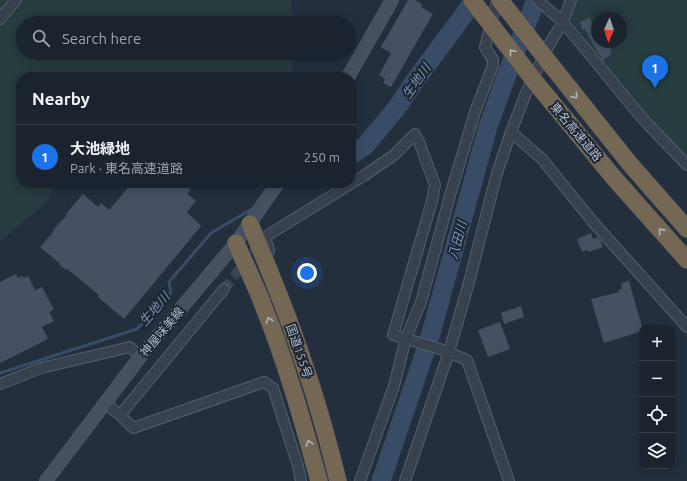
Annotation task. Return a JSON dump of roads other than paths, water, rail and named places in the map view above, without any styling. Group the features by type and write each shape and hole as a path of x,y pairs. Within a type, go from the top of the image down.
{"highway":[{"name":"東名高速道路","path":"472,0 536,83 614,178 687,260"},
{"name":"東名高速道路","path":"500,0 630,164 687,229"},
{"name":"国道155号","path":"250,224 304,361 338,481"},
{"name":"国道155号","path":"236,243 263,305 285,365 319,481"}],"main road":[{"path":"351,72 392,0"},
{"name":"神屋味美線","path":"46,481 140,357 236,243 275,188"}],"street":[{"path":"0,19 16,0"},
{"path":"360,481 394,386 421,302 451,192 475,112 493,65 493,60 485,47 497,0"},
{"path":"537,0 563,22 642,118 687,166"},
{"path":"405,481 468,286 497,173 511,132 526,93 550,43 563,22 571,0"},
{"path":"511,132 542,160 592,222 687,328"},
{"path":"356,180 394,155 415,134 435,185 432,201 393,335 446,351 466,360 509,481"},
{"path":"343,188 265,237 267,246 298,326 337,447 345,481"},
{"path":"120,415 224,289"},
{"path":"0,384 41,368 130,348 140,357"},
{"path":"105,403 133,428 264,382 273,388 298,466 301,481"}],"waterway":[{"name":"生地川","path":"356,152 365,146 399,105 474,0"},
{"name":"八田川","path":"381,481 429,340 488,127 536,0"},
{"name":"生地川","path":"0,373 137,329 171,292 169,282 211,233 252,209"}],"tunnel":[{"path":"224,289 261,242"}],"place":[{"name":"大池緑地","path":"655,88"}]}
